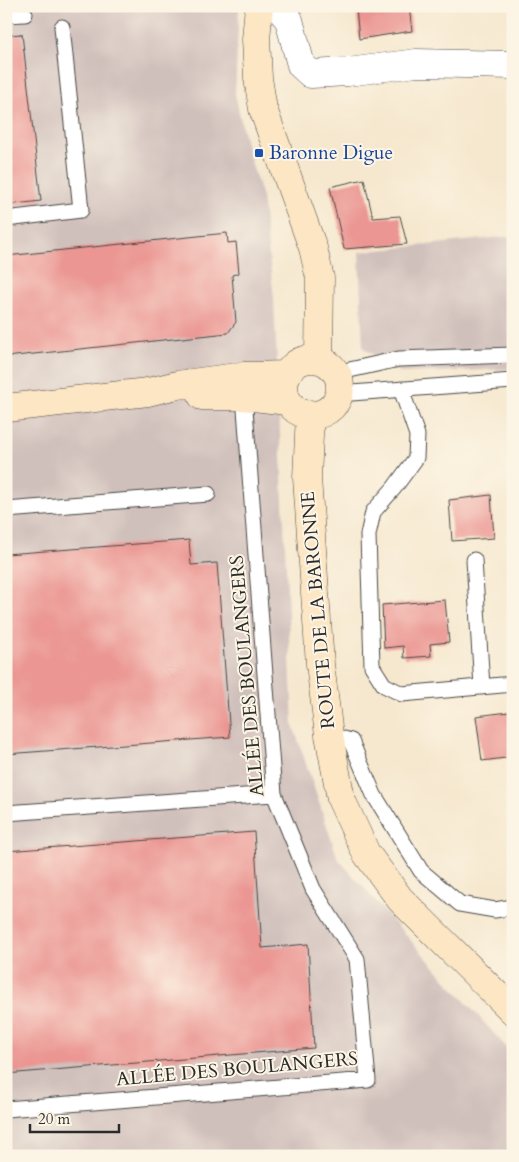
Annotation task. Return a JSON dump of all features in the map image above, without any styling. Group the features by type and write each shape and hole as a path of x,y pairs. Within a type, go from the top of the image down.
{"main road":[{"path":"6,408 148,392 177,385 225,379 295,397 320,413 328,409 334,402 320,278 313,248 263,109 258,78 256,39 259,6"},
{"path":"295,397 292,366 300,361 310,359 331,376"},
{"path":"148,392 179,396 295,397"},
{"name":"ROUTE DE LA BARONNE","path":"295,397 307,478 320,664 329,735 341,799 366,853 400,899 513,1011"}],"street":[{"path":"278,6 288,20 301,65 311,74 348,72 416,63 513,65"}],"lane":[{"path":"6,15 25,14"},
{"path":"6,219 81,210 62,28"},
{"path":"331,376 399,360 513,355"},
{"path":"331,376 402,389 513,381"},
{"path":"402,389 417,435 416,458 373,512 368,535 372,666 384,685 402,694 513,684"},
{"name":"ALLÉE DES BOULANGERS","path":"6,1109 368,1080 357,959 313,889 274,794 244,396"},
{"path":"6,510 208,494"},
{"path":"474,560 482,686"},
{"path":"329,735 351,741 374,795 421,870 460,904 495,910 513,907"},
{"path":"6,813 274,794"}],"shaded area":[{"path":"6,6 239,6 235,94 247,148 262,197 274,298 293,725 338,859 513,1055 513,1156 6,1156"},
{"path":"513,236 513,369 401,373 363,348 359,252"}],"building":[{"path":"409,6 412,31 359,39 356,8"},
{"path":"22,34 41,201 6,205 6,35"},
{"path":"364,179 373,218 400,216 407,244 344,249 330,187"},
{"path":"227,233 228,243 236,242 239,273 232,275 236,322 228,333 6,357 6,256"},
{"path":"491,495 494,538 452,541 449,500"},
{"path":"189,540 191,565 217,563 230,737 6,754 6,554"},
{"path":"445,600 449,642 430,644 431,656 404,658 403,646 384,648 382,605"},
{"path":"509,712 511,727 513,727 513,757 482,761 476,716"},
{"path":"254,832 262,948 308,944 314,1048 6,1074 6,851"}],"place":[{"name":"Baronne Digue","path":"259,153"}]}
